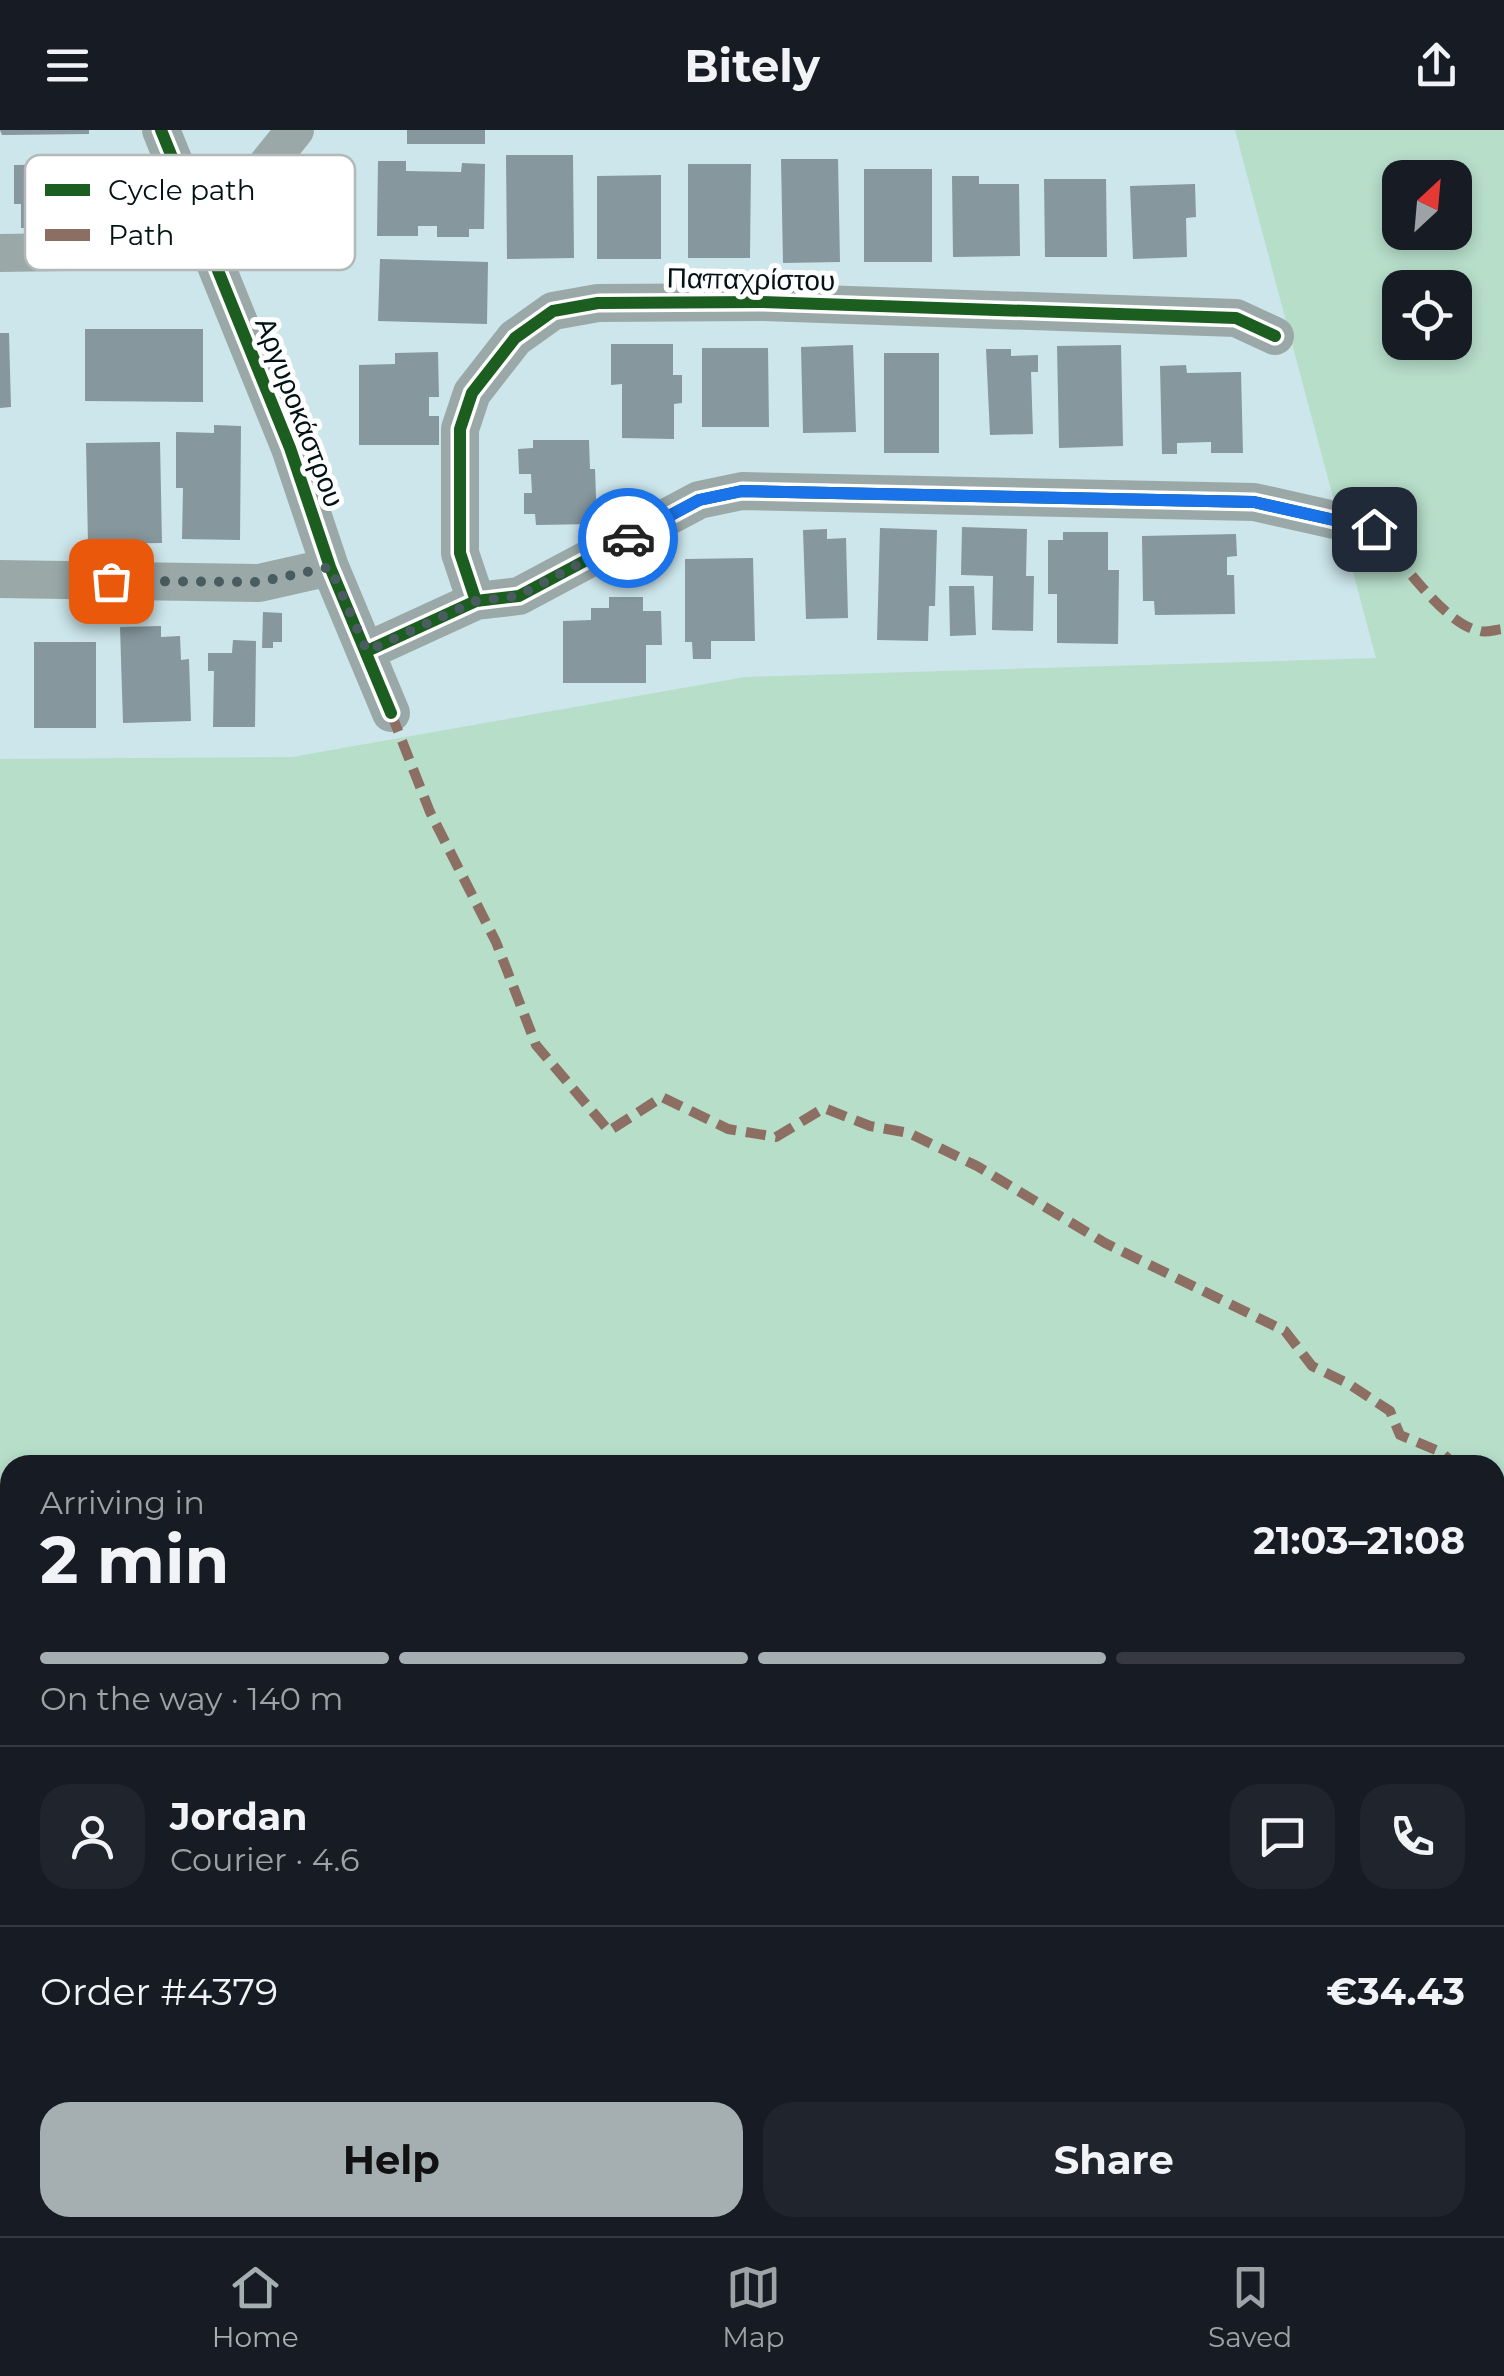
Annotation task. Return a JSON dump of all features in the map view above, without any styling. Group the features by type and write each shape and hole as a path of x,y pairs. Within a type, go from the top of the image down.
{"street":[{"name":"Αργυροκάστρου","path":"161,130 171,155"},
{"path":"275,155 295,130"},
{"path":"0,253 25,253"},
{"name":"Αργυροκάστρου","path":"217,270 290,448 330,567 390,712"},
{"name":"Παπαχρίστου","path":"476,601 460,553 460,429 472,393 515,338 552,312 598,303 762,302 1236,318 1275,336"},
{"path":"367,651 476,601 518,596 699,500 742,491 1254,502 1374,529"},
{"path":"0,579 259,582 330,567"}],"green space":[{"path":"1235,130 1504,130 1504,1455 0,1455 0,759 292,757 745,677 1376,658"}],"building":[{"path":"0,130 89,130 89,134 2,135"},
{"path":"407,130 485,130 485,144 407,144"},
{"path":"506,155 573,155 574,258 507,259"},
{"path":"781,159 838,159 840,262 783,263"},
{"path":"378,161 406,161 406,171 461,172 462,163 485,164 484,229 469,229 469,237 437,237 437,226 418,226 418,236 377,236"},
{"path":"688,164 751,164 750,258 688,258"},
{"path":"14,165 25,165 25,228 21,228 21,204 14,204"},
{"path":"864,169 932,169 932,262 864,262"},
{"path":"661,175 661,259 597,259 597,176"},
{"path":"952,176 979,176 979,184 1019,184 1020,256 953,257"},
{"path":"1044,179 1106,179 1107,257 1045,257"},
{"path":"1195,184 1196,217 1186,218 1187,257 1133,259 1130,186"},
{"path":"380,259 488,262 487,324 378,321"},
{"path":"85,329 203,329 203,402 85,401"},
{"path":"0,333 9,333 11,407 0,408"},
{"path":"611,344 673,344 673,375 682,375 682,403 674,404 674,439 622,438 622,384 611,385"},
{"path":"853,345 856,432 803,433 801,347"},
{"path":"1121,345 1123,446 1059,448 1057,346"},
{"path":"702,348 768,348 769,427 702,427"},
{"path":"986,349 1011,349 1011,356 1038,355 1038,372 1031,372 1033,434 990,435"},
{"path":"438,352 439,397 429,397 429,416 439,416 439,445 359,445 359,365 395,364 395,353"},
{"path":"884,353 939,353 939,453 884,453"},
{"path":"1186,365 1187,373 1241,372 1243,453 1211,453 1211,442 1177,443 1177,454 1162,454 1160,366"},
{"path":"214,425 241,426 240,540 182,539 183,488 176,488 176,432 214,433"},
{"path":"533,440 589,440 590,469 595,469 597,524 536,525 535,514 524,514 524,493 532,493 531,474 519,474 518,449 533,448"},
{"path":"160,442 162,543 88,544 86,443"},
{"path":"962,527 1027,529 1026,576 1034,576 1033,631 992,630 993,576 961,575"},
{"path":"880,528 937,530 935,606 929,606 928,641 877,640"},
{"path":"827,529 827,539 846,538 848,618 806,619 803,530"},
{"path":"1063,532 1108,532 1108,570 1119,570 1118,644 1057,643 1057,594 1048,594 1048,540 1063,540"},
{"path":"1236,534 1237,556 1227,557 1227,575 1234,575 1235,614 1155,615 1154,601 1143,601 1142,536"},
{"path":"753,558 755,641 711,641 711,659 693,659 692,642 685,642 685,559"},
{"path":"949,586 974,586 976,635 950,636"},
{"path":"609,597 643,597 643,611 661,611 662,645 646,645 646,683 563,683 563,621 591,620 591,608 609,608"},
{"path":"263,612 282,613 282,642 273,642 273,648 262,648"},
{"path":"161,626 161,637 180,636 181,660 189,659 191,721 123,723 120,627"},
{"path":"233,640 256,641 255,727 213,727 214,671 208,671 208,653 232,653"},
{"path":"34,642 96,642 96,728 34,728"}],"marked path":[{"path":"1374,529 1422,588 1452,616 1480,631 1504,629"},
{"path":"391,713 430,812 496,942 536,1045 609,1131 662,1097 728,1129 776,1137 824,1108 870,1126 909,1133 977,1166 1105,1243 1285,1331 1312,1366 1390,1411 1400,1435 1444,1455"}],"cycle path":[{"path":"161,130 171,155"},
{"path":"218,270 290,448 330,567 391,713"},
{"path":"476,601 460,553 460,429 472,393 515,338 553,311 598,303 762,302 1236,318 1275,336"},
{"path":"367,651 476,601 519,596 699,500 742,491 1254,502 1374,529"}],"way so far":[{"path":"111,581 259,582 330,567 367,651 476,601 518,596 628,538"}],"route":[{"path":"628,538 699,500 742,491 1254,502 1374,529"}]}
